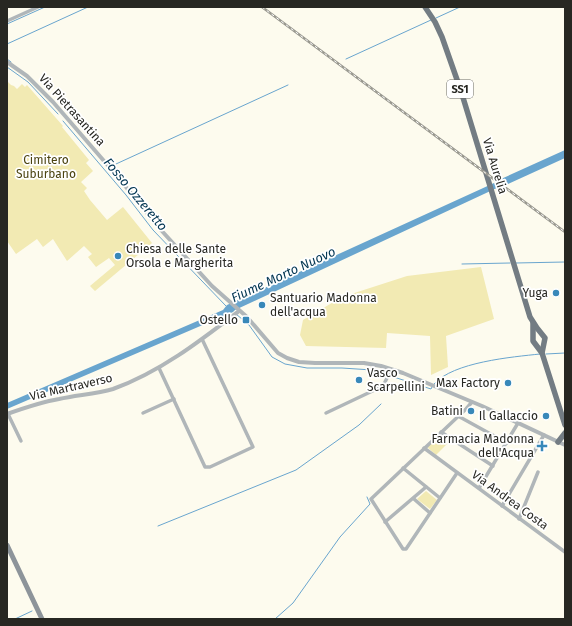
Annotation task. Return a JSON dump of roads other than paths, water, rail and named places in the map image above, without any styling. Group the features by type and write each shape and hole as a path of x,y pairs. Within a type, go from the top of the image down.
{"main road":[{"name":"Via Aurelia","path":"425,7 442,37 461,91 533,323 534,340"},
{"name":"Via Aurelia","path":"533,323 541,334"},
{"path":"541,334 537,334 534,340 539,346 544,344"},
{"name":"SS1","path":"541,334 545,338 542,353"},
{"name":"SS1","path":"534,340 542,353 565,423"},
{"path":"558,442 565,433"},
{"path":"7,546 42,619"}],"street":[{"path":"7,21 38,7"},
{"name":"Via Pietrasantina","path":"7,62 30,79 53,102 161,230 212,286 231,303 237,312 254,326 274,350 281,355 299,362 364,363 390,369 430,383 565,445"},
{"name":"Via Martraverso","path":"8,414 36,404 111,389 130,382 159,368 202,339 237,312"},
{"path":"159,368 206,468 253,447 202,339"},
{"path":"326,413 383,386 388,378 390,369"},
{"path":"143,413 174,399"},
{"path":"457,473 404,549 401,547 371,498 472,402"},
{"path":"8,414 21,441"},
{"path":"458,416 507,443"},
{"path":"479,488 518,423"},
{"path":"441,432 493,466"},
{"path":"502,506 544,435"},
{"name":"Via Andrea Costa","path":"424,448 565,552"},
{"path":"403,468 440,498"},
{"path":"519,519 538,472"},
{"path":"385,522 426,488"},
{"path":"414,499 430,513"}],"water":[{"path":"565,150 565,158 508,184 500,186 233,312 7,409 7,403 223,310 227,305 494,183 495,184 501,181 501,179"}],"waterway":[{"path":"7,24 45,7"},
{"path":"7,44 88,7"},
{"path":"436,18 460,7"},
{"path":"346,59 431,20"},
{"path":"7,59 11,62"},
{"name":"Fosso Ozzeretto","path":"7,67 28,82 58,114"},
{"path":"116,164 288,85"},
{"name":"Fosso Ozzeretto","path":"63,121 126,195 153,230 226,306"},
{"path":"516,263 565,262"},
{"path":"462,264 510,263"},
{"path":"236,314 249,325 272,357 285,364 307,368 372,370 431,389 432,387"},
{"path":"546,354 565,353"},
{"path":"434,384 455,370 469,366 499,359 540,354"},
{"path":"158,526 296,470 359,425 381,404"},
{"path":"275,619 293,603 340,537 370,504 367,497"},
{"path":"15,619 32,611"}],"railway":[{"path":"262,7 565,232"}],"place":[{"name":"Chiesa delle Sante Orsola e Margherita","path":"118,256"},
{"name":"Yuga","path":"556,293"},
{"name":"Santuario Madonna dell'acqua","path":"262,305"},
{"name":"Ostello","path":"246,320"},
{"name":"Vasco Scarpellini","path":"359,380"},
{"name":"Max Factory","path":"508,383"},
{"name":"Batini","path":"471,411"},
{"name":"Il Gallaccio","path":"546,416"},
{"name":"Farmacia Madonna dell'Acqua","path":"542,446"}],"park label":[{"name":"Cimitero Suburbano","path":"46,167"}],"water label":[{"name":"Fiume Morto Nuovo","path":"283,274"}]}
